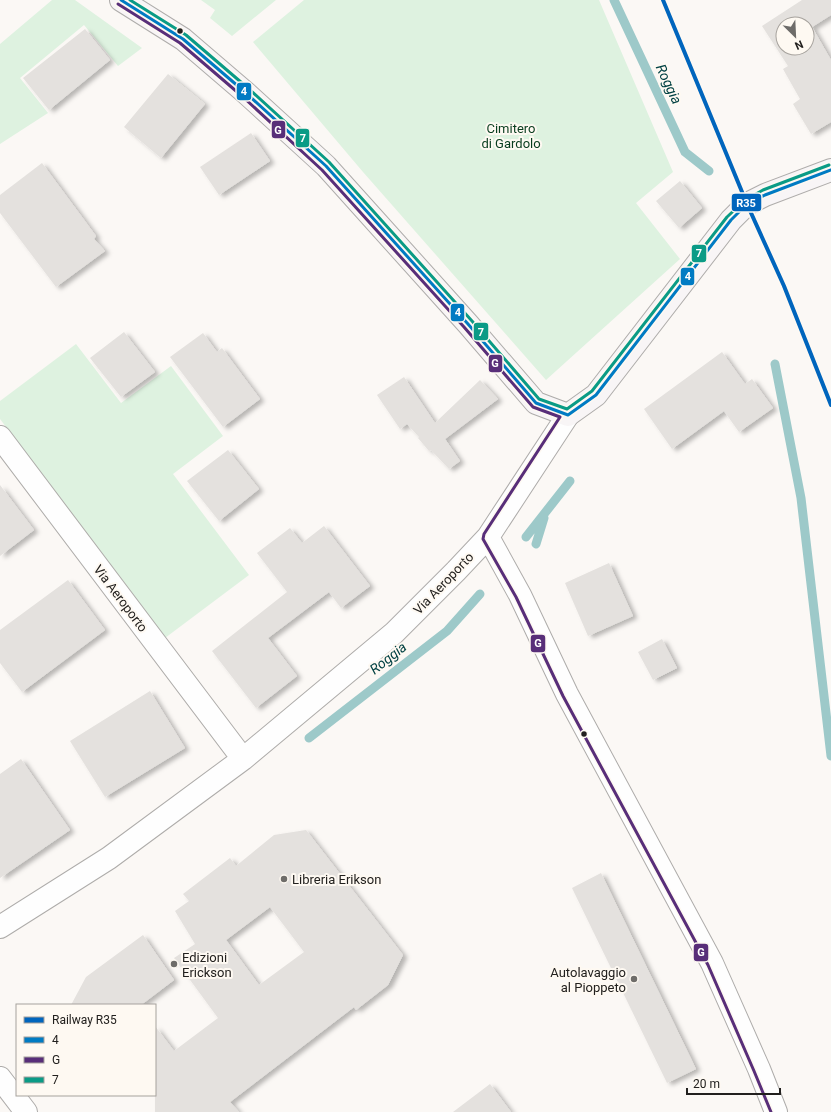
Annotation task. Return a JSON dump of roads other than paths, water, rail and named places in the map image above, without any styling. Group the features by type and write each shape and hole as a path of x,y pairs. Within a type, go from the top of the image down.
{"street":[{"path":"121,0 183,39 246,93 326,166 468,324 536,403 568,415"},
{"name":"Via Aeroporto","path":"0,927 109,858 243,759 394,633 488,537 568,415 596,395 731,220 747,204 766,195 831,170"},
{"name":"Via Aeroporto","path":"0,437 243,759"},
{"path":"488,537 520,595 567,694 712,963 759,1069 776,1112"},
{"path":"0,1078 26,1112"}],"waterway":[{"name":"Roggia","path":"614,0 685,152 709,171"},
{"path":"775,364 801,498 831,756"},
{"name":"Roggia","path":"526,537 570,481"},
{"path":"536,544 544,518"},
{"name":"Roggia","path":"309,738 447,631 480,594"}],"rail line":[{"name":"R35","path":"663,0 747,204 784,286 831,405"}],"place":[{"name":"Libreria Erikson","path":"284,879"},
{"name":"Edizioni Erickson","path":"174,964"},
{"name":"Autolavaggio al Pioppeto","path":"634,979"}],"park label":[{"name":"Cimitero di Gardolo","path":"511,136"}]}
